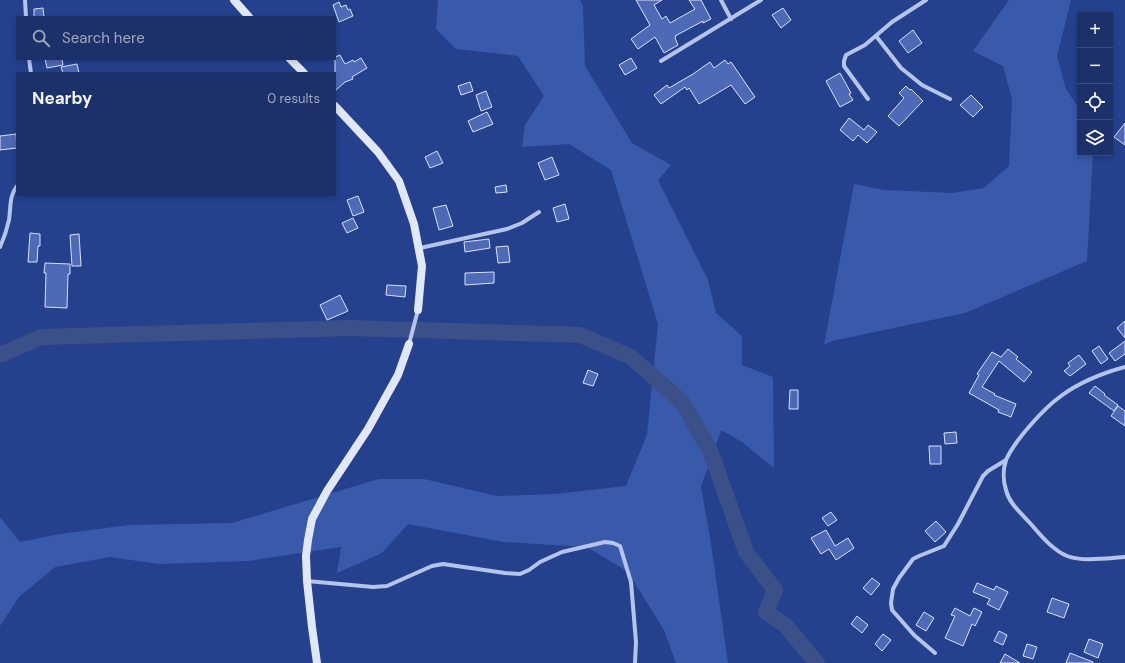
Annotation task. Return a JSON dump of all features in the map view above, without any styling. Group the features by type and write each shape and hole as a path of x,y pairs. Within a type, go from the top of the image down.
{"street":[{"path":"25,0 26,16"},
{"path":"234,0 248,16"},
{"path":"721,0 731,19"},
{"path":"660,61 761,0"},
{"path":"868,99 844,66 846,55 865,45 892,22 926,0"},
{"path":"876,36 901,68 922,85 950,100"},
{"path":"30,60 31,72"},
{"path":"291,60 303,72"},
{"path":"317,663 307,582 307,551 312,519 327,491 368,429 398,375 409,344 418,310 422,266 420,248 414,224 398,180 378,152 336,107"},
{"path":"0,247 9,220 11,198 16,187"},
{"path":"420,248 507,229 522,223 539,212"},
{"path":"1125,367 1098,376 1061,396 1027,429 1006,460 1004,469 1006,491 1012,504 1055,549 1068,556 1081,559 1125,557"},
{"path":"935,653 914,635 892,610 891,603 898,578 913,560 944,546 958,524 983,476 988,471 1006,460"},
{"path":"307,582 373,587 387,586 432,566 443,564 520,574 529,570 540,562 562,552 605,542 614,543 620,546 631,582 636,642 635,663"}],"shaded area":[{"path":"438,0 580,0 583,6 585,66 632,143 671,165 658,180 708,280 716,313 742,336 742,365 773,377 774,468 742,442 721,430 701,487 710,537 728,663 676,663 664,630 628,572 587,547 503,542 408,524 382,553 337,573 341,547 248,561 159,564 110,557 55,567 19,597 0,626 0,517 20,542 60,534 129,525 232,523 379,479 424,479 497,496 556,494 626,486 647,435 658,324 611,170 569,144 522,147 525,125 544,96 518,56 456,49 436,29"},
{"path":"1009,0 1071,0 1057,56 1066,89 1077,106 1077,156 1093,156 1087,261 965,313 832,341 824,345 854,184 884,190 952,193 984,188 1009,166 1012,99 1003,66 973,51"}],"building":[{"path":"636,0 662,0 654,5 662,19 666,16 670,23 695,9 689,0 701,0 711,19 703,23 703,21 675,36 678,45 664,53 655,37 638,49 631,39 650,25"},
{"path":"339,2 341,7 346,5 348,10 350,9 353,16 339,22 333,5"},
{"path":"43,8 44,16 34,16 34,9"},
{"path":"783,8 791,20 781,28 772,15"},
{"path":"913,30 922,43 908,53 899,41"},
{"path":"340,55 345,64 353,60 354,62 361,58 367,68 352,77 353,79 345,82 336,90 335,60 336,57"},
{"path":"631,58 637,68 625,75 619,65"},
{"path":"45,60 62,60 63,65 47,68"},
{"path":"725,60 728,64 731,62 755,97 745,104 731,85 699,104 689,88 687,90 685,87 661,104 654,95 667,85 669,88 710,62 714,68"},
{"path":"77,64 79,72 63,72 61,67"},
{"path":"840,73 851,93 849,94 853,100 840,107 826,81"},
{"path":"470,82 473,91 461,95 458,86"},
{"path":"906,86 923,101 899,126 888,116 904,98 899,93"},
{"path":"486,91 492,107 481,111 476,95"},
{"path":"971,95 983,107 973,117 960,105"},
{"path":"487,112 493,124 473,132 468,121"},
{"path":"849,118 864,130 868,125 877,132 867,143 858,135 853,141 840,130"},
{"path":"1125,123 1125,145 1114,137"},
{"path":"16,134 16,148 0,150 0,136"},
{"path":"437,151 443,163 430,168 425,157"},
{"path":"552,157 559,175 545,180 538,163"},
{"path":"506,185 507,192 496,193 495,187"},
{"path":"358,196 364,212 353,216 347,200"},
{"path":"565,204 569,219 557,222 553,208"},
{"path":"446,205 453,226 439,230 433,208"},
{"path":"353,218 358,228 347,233 342,223"},
{"path":"30,233 40,234 40,246 38,246 37,262 28,262"},
{"path":"79,234 81,266 72,266 70,235"},
{"path":"489,239 490,248 465,252 464,242"},
{"path":"508,246 510,262 498,263 496,247"},
{"path":"45,263 70,264 70,274 68,274 67,308 45,307"},
{"path":"494,272 494,283 465,285 465,273"},
{"path":"387,285 406,286 405,297 386,295"},
{"path":"340,295 348,311 327,320 320,305"},
{"path":"1125,321 1125,338 1117,328"},
{"path":"1125,341 1125,354 1115,361 1109,353"},
{"path":"1099,346 1108,359 1101,364 1092,351"},
{"path":"1008,349 1018,357 1016,359 1032,372 1024,382 999,361 982,387 995,394 994,395 1016,404 1011,417 998,412 999,410 969,393 979,375 977,374 992,352 1001,357"},
{"path":"1079,355 1086,364 1070,376 1064,371 1070,366 1068,363"},
{"path":"588,370 598,374 593,386 583,383"},
{"path":"1095,386 1105,394 1104,395 1118,405 1114,411 1089,393"},
{"path":"790,390 798,390 798,409 789,409"},
{"path":"1118,406 1125,411 1125,426 1111,416"},
{"path":"956,432 957,443 945,444 944,433"},
{"path":"929,446 941,446 941,464 930,464"},
{"path":"831,512 837,520 828,526 822,518"},
{"path":"936,521 946,532 935,542 925,531"},
{"path":"826,530 835,546 848,538 854,548 836,560 829,549 821,554 811,538"},
{"path":"872,578 880,584 871,595 863,588"},
{"path":"977,583 994,590 996,586 1008,592 999,610 987,604 990,599 973,592"},
{"path":"1052,598 1069,604 1064,618 1047,612"},
{"path":"955,608 970,616 974,608 982,612 975,626 972,624 963,646 945,638 955,616 951,615"},
{"path":"924,612 934,618 926,631 916,625"},
{"path":"857,616 868,625 862,633 851,624"},
{"path":"999,631 1007,635 1003,645 994,641"},
{"path":"883,634 891,640 882,651 875,644"},
{"path":"1089,639 1103,644 1098,658 1084,652"},
{"path":"1027,644 1037,647 1033,659 1023,656"},
{"path":"1070,653 1093,662 1093,663 1066,663"},
{"path":"1005,654 1020,663 1000,663"}],"waterway":[{"path":"0,355 41,337 350,328 580,335 631,357 682,402 710,450 746,552 775,590 766,612 785,625 817,663"}]}
